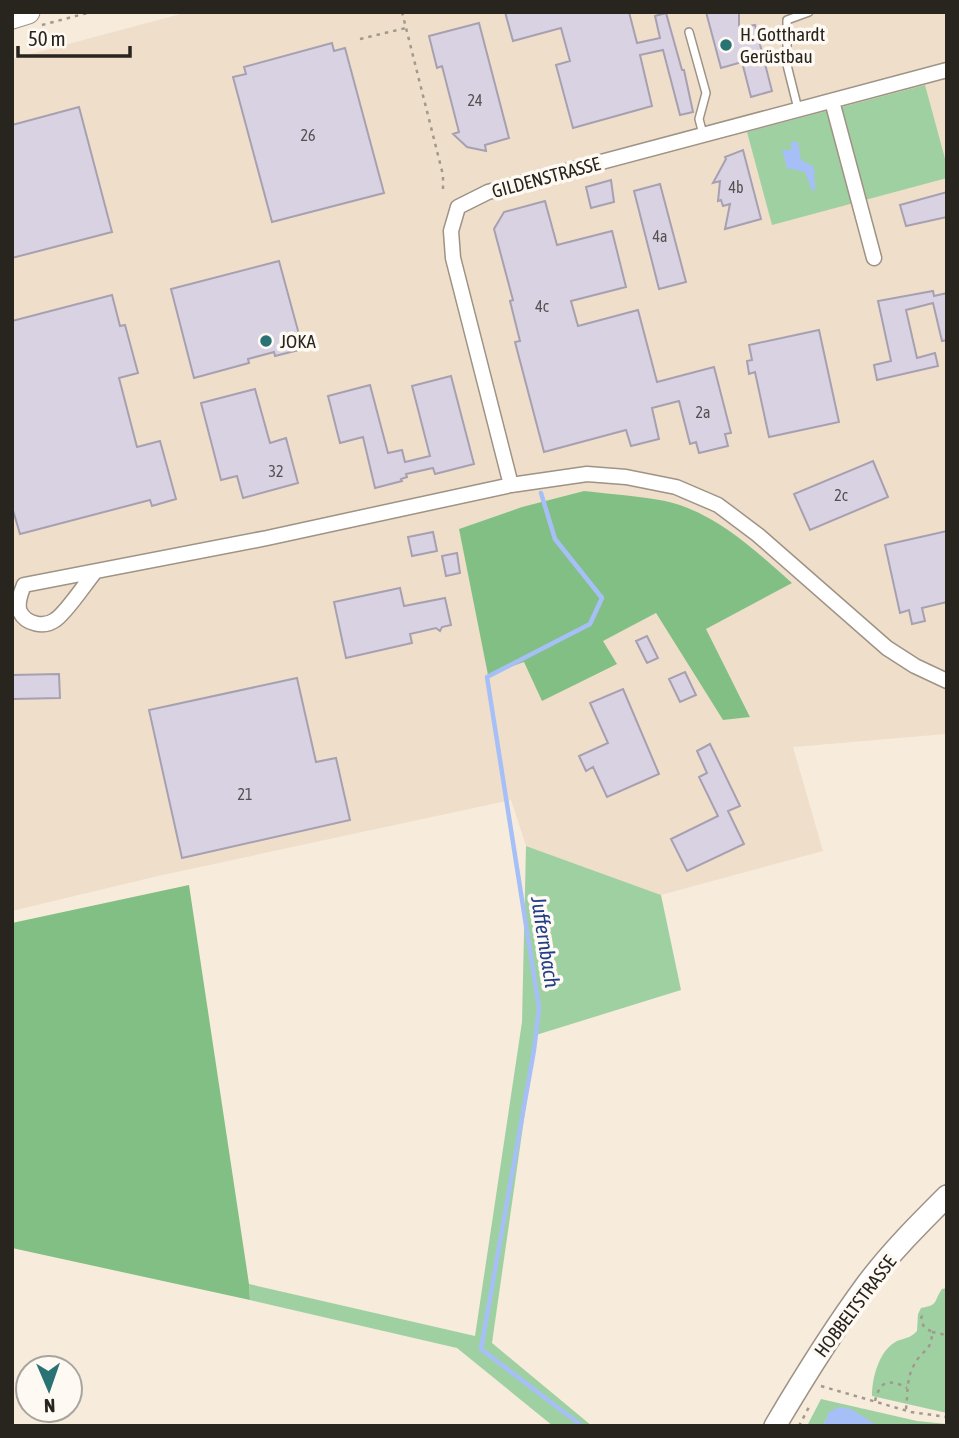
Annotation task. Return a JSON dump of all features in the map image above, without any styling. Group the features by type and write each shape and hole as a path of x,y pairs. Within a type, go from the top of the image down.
{"main road":[{"path":"12,17 33,19"}],"street":[{"name":"GILDENSTRASSE","path":"511,485 453,258 451,231 458,207 488,192 947,70"},
{"path":"832,101 874,258"},
{"path":"94,573 54,621 41,625 30,622 20,613 19,601 24,585 94,573 511,485 587,474 626,477 676,487 718,505 758,535 887,648 915,666 947,681"},
{"name":"HOBBELTSTRASSE","path":"775,1426 818,1354 868,1282 917,1225 947,1196"}],"lane":[{"path":"798,110 787,65 787,20 809,12"},
{"path":"689,32 706,93 699,119 703,135"}],"path":[{"path":"33,19 90,12"},
{"path":"402,12 443,175 443,193"},
{"path":"360,39 406,28"},
{"path":"923,1312 921,1319 924,1327 947,1337"},
{"path":"906,1409 906,1388 914,1364 932,1344 932,1332"},
{"path":"875,1401 878,1389 884,1383 895,1382 906,1388"},
{"path":"820,1386 947,1417"},
{"path":"799,1426 810,1406"}],"shaded area":[{"path":"188,12 947,12 947,734 793,747 823,851 661,895 526,846 511,800 158,876 12,911 12,59","holes":["584,491 666,502 704,515 750,546 791,582 705,629 750,716 723,720 656,613 602,641 616,664 542,700 524,662 488,674 459,529 522,507"]}],"green space":[{"path":"925,85 947,166 947,178 772,225 747,132"},
{"path":"584,491 635,496 683,506 733,534 792,583 706,629 750,717 723,720 656,613 603,641 617,664 542,701 524,662 488,675 459,529 522,507"},
{"path":"526,846 661,895 681,990 536,1035 492,1343 592,1426 553,1426 457,1348 250,1300 249,1284 475,1336 522,1022"},
{"path":"189,885 250,1300 12,1248 12,923"},
{"path":"947,1288 947,1413 872,1396 873,1381 881,1358 891,1345 917,1331 921,1308 933,1304 942,1289"},
{"path":"821,1399 947,1426 878,1426 829,1413 823,1426 807,1426"}],"water":[{"path":"791,142 798,142 801,160 814,167 815,190 812,191 805,172 787,168 782,150 791,150"},
{"path":"839,1407 851,1409 878,1426 823,1426 829,1412"}],"building":[{"path":"505,12 629,12 637,43 660,38 655,16 666,13 684,70 693,112 680,115 663,50 640,55 652,106 573,128 556,65 570,61 561,28 513,41"},
{"path":"706,12 739,12 739,28 755,25 772,91 751,97 742,62 721,68"},
{"path":"479,23 509,138 485,145 486,151 467,147 453,134 459,132 442,66 437,68 429,36"},
{"path":"332,43 334,51 345,48 384,193 272,222 233,77 246,74 244,67"},
{"path":"79,107 112,232 12,258 12,125"},
{"path":"743,150 761,219 725,229 730,204 723,206 721,200 718,201 720,181 713,183 725,157"},
{"path":"611,180 614,202 591,208 586,187"},
{"path":"660,184 686,282 659,289 634,191"},
{"path":"947,192 947,217 906,226 900,205"},
{"path":"545,201 557,245 612,231 626,287 571,301 578,326 638,310 657,382 714,367 731,433 725,434 728,446 699,453 696,442 690,444 679,401 652,408 659,439 631,446 626,430 544,452 515,342 520,341 510,301 513,300 494,229 504,212"},
{"path":"279,261 303,349 275,356 274,352 248,359 249,363 194,378 171,289"},
{"path":"933,291 934,296 947,293 947,340 942,341 933,303 906,310 917,358 935,353 938,366 877,380 874,365 891,361 878,301"},
{"path":"112,295 120,326 125,325 138,373 119,378 137,447 160,441 176,499 152,506 150,500 20,534 12,507 12,321"},
{"path":"819,330 839,422 769,437 755,372 749,374 747,361 752,360 749,345"},
{"path":"451,376 474,464 435,474 433,468 406,474 407,477 401,479 402,481 375,488 363,437 340,443 328,396 370,385 388,453 402,450 405,462 430,456 412,386"},
{"path":"255,389 270,443 286,438 298,483 243,498 237,476 221,480 201,403"},
{"path":"873,461 888,497 810,530 794,494"},
{"path":"947,531 947,602 922,608 925,621 912,624 909,610 900,613 885,545"},
{"path":"433,532 437,551 412,556 408,537"},
{"path":"457,553 460,573 446,576 442,556"},
{"path":"400,588 404,606 445,598 451,625 442,627 440,631 436,628 410,634 412,643 346,658 334,602"},
{"path":"647,636 658,658 647,663 636,641"},
{"path":"685,672 696,695 680,702 669,679"},
{"path":"59,674 60,698 12,699 12,675"},
{"path":"297,678 316,762 336,758 350,820 182,858 149,710"},
{"path":"623,689 659,774 607,797 593,767 586,771 579,756 608,743 590,703"},
{"path":"710,744 740,806 728,811 744,844 687,871 671,839 718,816 699,777 707,773 697,751"}],"waterway":[{"name":"Juffernbach","path":"541,493 555,539 602,598 590,624 487,677 539,1008 534,1050 481,1349 582,1426"}],"place":[{"name":"H. Gotthardt Gerüstbau","path":"726,45"},
{"name":"JOKA","path":"266,341"}]}
